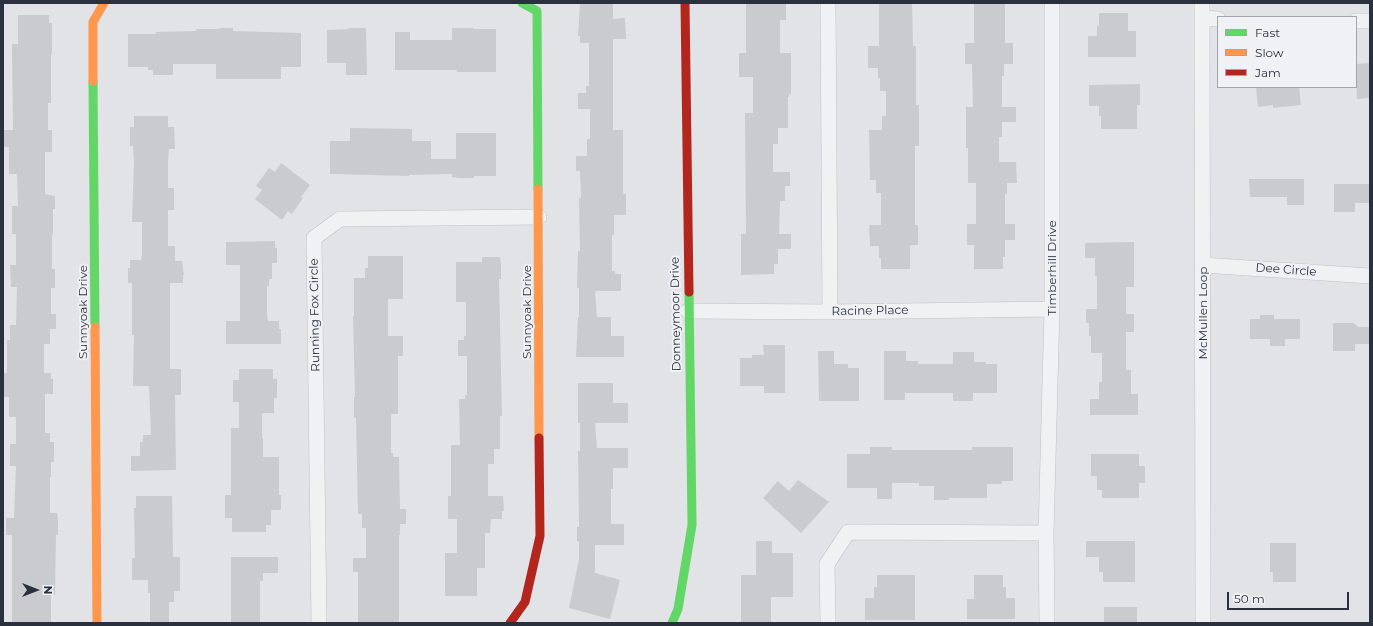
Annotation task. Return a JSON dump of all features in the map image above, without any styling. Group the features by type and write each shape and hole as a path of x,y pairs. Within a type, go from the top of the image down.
{"street":[{"name":"Sunnyoak Drive","path":"97,623 93,22 104,3"},
{"name":"Sunnyoak Drive","path":"510,623 525,602 540,536 537,11 522,3"},
{"name":"Donneymoor Drive","path":"672,623 678,609 692,525 685,3"},
{"path":"828,3 830,312"},
{"name":"Timberhill Drive","path":"1047,623 1046,533 1052,309 1052,3"},
{"name":"McMullen Loop","path":"1202,3 1203,623"},
{"path":"1202,18 1217,19"},
{"path":"1357,21 1370,21"},
{"name":"Running Fox Circle","path":"319,623 314,238 340,219 539,217"},
{"name":"Dee Circle","path":"1202,265 1370,276"},
{"name":"Racine Place","path":"688,311 830,312 1052,309"},
{"path":"828,623 827,564 848,532 1046,533"}],"building":[{"path":"580,3 613,3 613,19 625,18 626,39 613,39 613,130 623,130 623,194 626,194 626,215 614,215 614,235 612,235 612,271 615,271 615,274 621,274 621,291 595,291 597,317 611,317 611,336 624,336 624,357 576,357 579,317 579,288 577,288 578,251 580,251 579,198 581,198 580,171 576,171 576,156 587,156 587,139 590,139 590,109 578,109 578,93 586,93 586,86 589,86 589,43 580,43 580,36 578,36"},
{"path":"746,3 786,3 786,20 780,20 780,53 791,53 791,94 789,94 788,97 788,128 778,128 778,144 773,144 773,172 790,172 790,186 785,186 785,201 780,201 779,234 791,234 791,249 778,249 778,264 774,264 774,274 741,275 741,234 746,234 745,113 753,113 753,77 739,77 739,53 746,53"},
{"path":"879,3 912,3 913,46 916,46 916,105 919,105 919,146 915,146 915,225 918,225 918,245 910,245 910,269 881,269 879,246 870,246 869,225 881,225 881,193 876,193 876,180 870,180 869,130 882,130 882,116 886,116 886,91 880,91 878,68 868,68 868,46 879,46"},
{"path":"974,3 1005,3 1005,43 1013,43 1013,64 1004,64 1004,76 1002,76 1002,107 1016,107 1016,122 1002,122 1002,137 999,137 999,162 1016,162 1017,183 1007,183 1007,194 1005,194 1005,224 1015,224 1015,240 1005,240 1003,269 974,269 974,245 967,245 967,224 976,224 976,183 968,183 968,148 966,148 966,107 973,107 972,64 965,64 965,43 974,43"},
{"path":"1099,13 1128,13 1128,31 1136,31 1136,57 1088,57 1088,36 1097,36"},
{"path":"18,15 49,15 49,23 52,23 51,103 48,103 48,130 52,130 52,152 45,152 45,194 55,196 55,209 53,209 52,269 55,269 55,288 51,288 51,314 56,314 56,329 50,329 50,344 44,344 44,373 51,373 51,379 53,379 53,394 45,394 45,433 50,433 50,442 54,442 54,462 51,462 50,477 50,513 57,513 58,521 58,535 56,535 55,595 51,595 51,623 12,623 12,535 6,535 6,518 14,518 16,466 10,466 10,444 16,444 16,417 9,417 9,397 3,397 3,373 7,373 7,340 10,340 10,325 16,325 17,287 11,287 10,265 16,265 16,234 12,234 12,206 18,206 17,174 9,174 9,147 3,147 3,130 13,130 12,44 18,44"},
{"path":"233,28 233,31 301,33 301,67 281,67 281,79 216,79 216,64 173,64 173,75 153,75 153,70 148,70 148,67 128,67 128,34 156,34 155,32 196,31 196,29"},
{"path":"366,28 367,75 346,75 346,63 327,63 327,30"},
{"path":"452,28 496,29 496,72 457,72 457,70 395,70 395,32 410,32 410,40 452,40"},
{"path":"1370,63 1370,98 1357,99 1357,64"},
{"path":"1140,84 1140,105 1137,105 1137,129 1101,129 1099,106 1089,106 1089,85"},
{"path":"1256,88 1299,88 1301,105 1273,108 1273,105 1258,107"},
{"path":"134,116 168,116 168,127 174,127 175,149 169,149 168,161 168,188 174,188 174,210 168,210 168,246 175,246 175,261 182,261 184,275 183,283 170,283 170,369 181,369 181,395 175,395 176,470 131,471 131,456 140,456 140,442 143,442 143,435 151,435 149,386 133,386 134,335 132,335 132,283 128,283 128,268 130,268 130,260 141,260 142,255 142,222 132,222 134,161 133,146 130,146 130,127 134,127"},
{"path":"350,128 412,129 412,141 431,141 431,159 456,159 456,133 496,133 496,176 459,178 452,177 452,174 409,176 330,174 330,141 350,141"},
{"path":"281,163 310,185 301,197 303,198 292,214 288,211 282,220 255,199 262,190 256,186 269,168 275,172"},
{"path":"1249,179 1304,179 1304,205 1287,205 1287,197 1250,197"},
{"path":"1334,184 1370,184 1370,203 1355,203 1355,212 1334,212"},
{"path":"275,241 275,248 277,248 277,263 272,263 272,279 269,279 269,286 267,286 267,315 268,321 279,321 279,329 281,329 281,344 226,344 226,321 240,321 240,265 226,265 226,242"},
{"path":"1134,242 1134,287 1126,287 1126,314 1134,314 1134,332 1126,332 1126,370 1131,370 1131,394 1138,394 1138,415 1090,415 1090,399 1099,399 1099,382 1102,382 1102,353 1091,353 1089,323 1086,323 1086,309 1097,309 1097,276 1095,276 1095,258 1085,258 1085,243"},
{"path":"368,256 403,256 403,299 388,299 388,336 403,336 403,356 398,356 398,414 391,414 391,453 393,453 393,457 399,457 400,509 406,509 406,524 400,524 399,535 399,623 358,623 358,572 353,572 353,558 366,558 366,528 362,528 362,514 358,514 356,418 354,418 354,278 365,278 365,268 368,268"},
{"path":"482,257 500,257 501,265 501,279 499,279 502,416 500,416 500,449 494,449 494,464 488,464 488,496 503,496 504,511 502,511 502,519 491,519 490,533 485,533 485,568 477,568 477,596 445,596 445,553 457,553 457,519 448,519 448,496 451,496 451,445 460,445 459,399 465,399 465,395 467,395 467,356 458,356 458,340 464,340 464,336 466,336 466,302 456,302 456,262 482,262"},
{"path":"1260,315 1274,315 1274,319 1300,319 1300,339 1285,339 1285,346 1270,346 1270,339 1250,339 1250,319 1260,319"},
{"path":"1333,323 1354,323 1358,327 1370,327 1370,344 1355,344 1355,351 1333,351"},
{"path":"763,345 785,345 785,393 764,393 764,386 740,386 740,358 752,358 752,355 764,355"},
{"path":"818,351 834,351 834,364 848,364 848,368 859,368 859,401 819,401"},
{"path":"884,351 906,351 906,361 918,361 918,364 953,364 953,352 974,352 974,362 997,364 997,393 973,393 973,401 953,401 953,393 905,393 905,400 884,400"},
{"path":"239,369 273,369 273,379 277,379 277,398 274,398 274,413 262,413 262,438 263,457 279,457 279,495 281,495 281,510 271,510 271,525 266,525 266,532 232,532 232,518 225,518 225,495 231,495 231,428 239,428 239,402 233,402 233,380 239,380"},
{"path":"578,383 613,383 613,403 628,403 628,423 595,423 597,448 628,448 628,468 613,468 613,489 611,489 611,524 624,524 624,545 595,545 595,573 620,580 610,619 569,608 579,559 579,541 577,541 577,527 579,527 578,451 580,451"},
{"path":"870,447 892,447 892,450 972,450 972,447 1013,447 1013,481 1002,481 1002,484 987,484 987,498 949,498 949,500 934,500 934,486 919,486 919,483 892,483 892,499 877,499 877,488 847,488 847,454 870,454"},
{"path":"1091,454 1139,454 1139,466 1145,466 1145,483 1139,483 1139,498 1102,498 1102,490 1097,490 1097,476 1091,476"},
{"path":"798,480 829,502 801,533 763,498 778,481 789,491"},
{"path":"136,496 172,496 173,557 180,557 180,591 174,591 174,602 169,602 169,623 150,623 150,593 148,593 148,580 132,580 132,558 135,558 134,508 136,508"},
{"path":"756,541 772,541 772,553 793,553 793,597 771,597 771,623 741,623 741,575 756,575"},
{"path":"1086,541 1135,541 1135,582 1103,582 1103,572 1099,572 1099,557 1086,557"},
{"path":"1270,543 1296,543 1296,582 1273,582 1273,572 1270,572"},
{"path":"231,557 278,557 278,573 263,573 263,581 260,581 260,623 231,623"},
{"path":"877,575 915,575 915,620 865,620 865,598 874,598 874,587 877,587"},
{"path":"974,575 1003,575 1003,587 1006,587 1006,598 1015,598 1015,619 967,619 967,599 974,599"},
{"path":"1104,607 1137,607 1137,623 1104,623"}],"traffic: fast":[{"path":"522,3 537,11 538,189"},
{"path":"93,81 95,327"},
{"path":"672,623 678,609 692,525 689,292"}],"traffic: slow":[{"path":"93,81 93,22 104,3"},
{"path":"538,189 539,438"},
{"path":"95,327 97,623"}],"traffic: jam":[{"path":"685,3 689,292"},
{"path":"510,623 525,602 540,536 539,438"}]}
